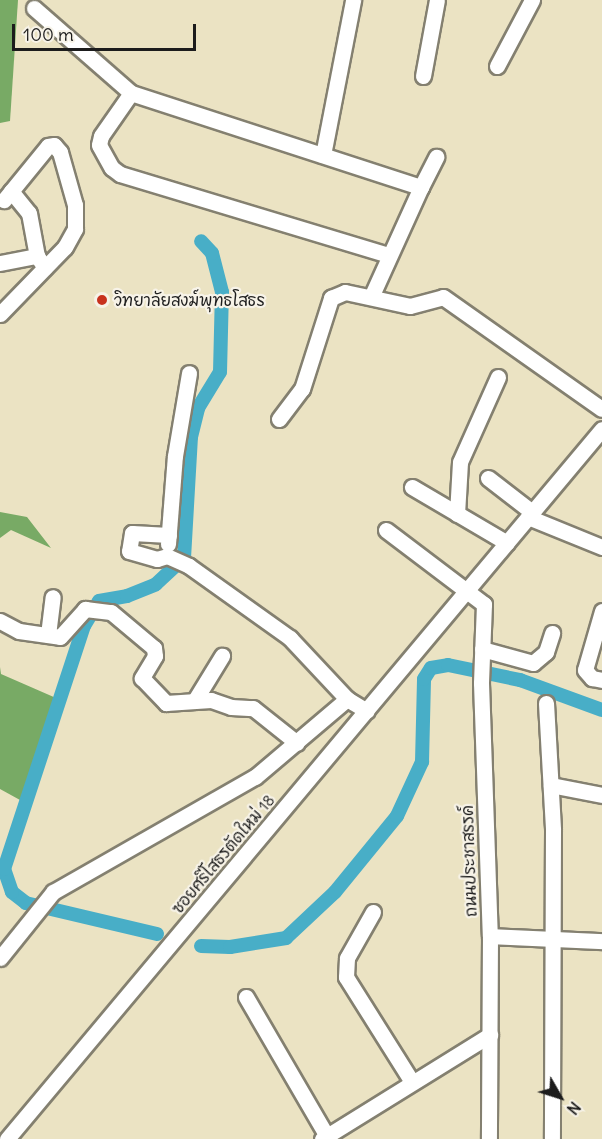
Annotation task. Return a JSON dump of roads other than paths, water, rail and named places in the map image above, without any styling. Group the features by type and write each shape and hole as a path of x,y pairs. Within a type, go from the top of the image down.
{"street":[{"path":"323,155 352,0"},
{"path":"423,76 437,0"},
{"path":"497,66 531,0"},
{"path":"34,8 131,93 422,187"},
{"path":"131,93 101,136 99,145 112,168 120,174 388,255"},
{"path":"0,315 41,262 65,247 77,217 60,152 54,146 48,146 8,195 29,213 41,262"},
{"path":"373,293 388,255 436,157"},
{"path":"0,263 41,262"},
{"path":"279,419 302,389 331,298 345,291 410,306 443,297 602,409"},
{"path":"178,560 169,535 174,456 189,373"},
{"path":"457,514 460,462 498,377"},
{"name":"ซอยศรีโสธรตัดใหม่ 18","path":"7,1139 602,429"},
{"path":"488,478 530,515 602,547"},
{"path":"412,487 507,543"},
{"path":"386,530 467,591"},
{"path":"169,535 132,533 129,551 157,559 178,560 290,638 347,699 367,711"},
{"name":"ถนนประชาสรรค์","path":"467,591 484,604 481,683 490,936 489,1139"},
{"path":"48,635 53,597"},
{"path":"0,621 19,631 48,635 65,634 82,611 96,609 116,615 154,648 155,656 143,674 145,683 166,703 195,700 253,708 297,743"},
{"path":"602,611 585,670 592,678 602,680"},
{"path":"482,653 533,663 546,652 552,633"},
{"path":"195,700 222,656"},
{"path":"2,953 37,908 67,885 226,796 297,743 347,699"},
{"path":"546,703 551,785 552,1139"},
{"path":"551,785 602,795"},
{"path":"373,912 346,958 346,977 412,1082"},
{"path":"490,936 602,941"},
{"path":"246,997 325,1137 490,1035"}],"waterway":[{"path":"157,934 26,903 12,892 4,869 84,626 99,601 127,596 156,584 184,558 191,437 198,408 220,372 222,292 212,253 201,241"},
{"path":"201,946 230,947 286,938 335,892 397,816 422,762 424,679 431,668 448,665 520,680 602,710"}],"place":[{"name":"วิทยาลัยสงฆ์พุทธโสธร","path":"102,300"}]}
